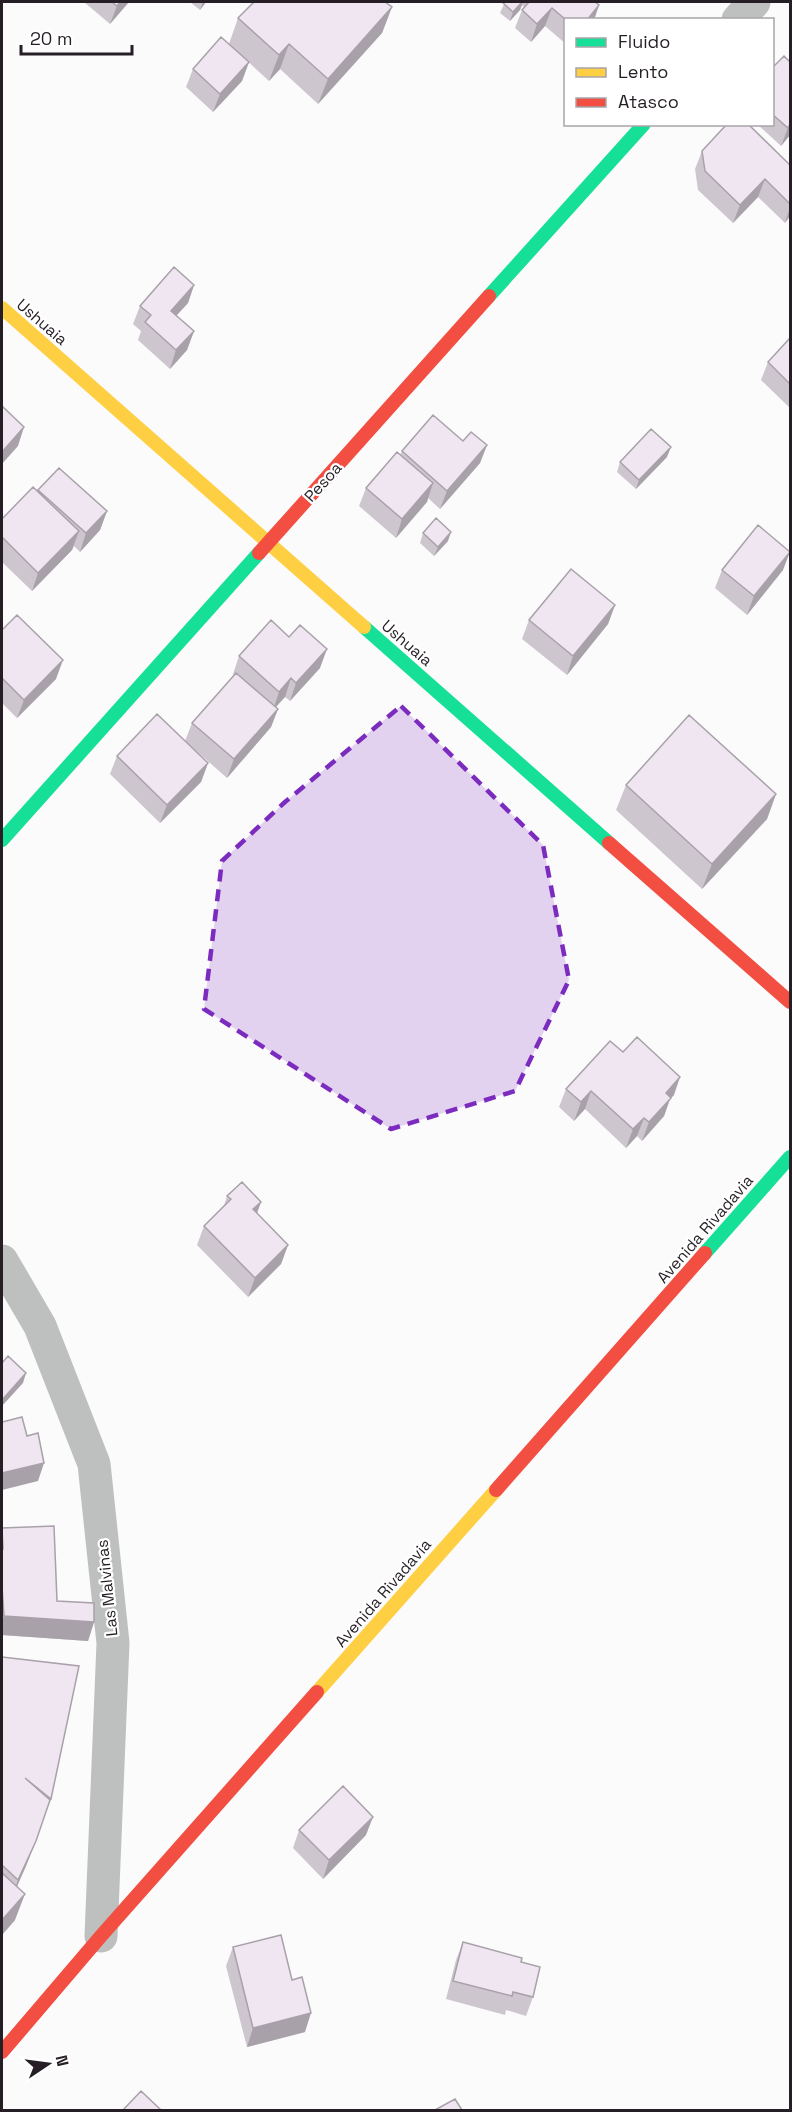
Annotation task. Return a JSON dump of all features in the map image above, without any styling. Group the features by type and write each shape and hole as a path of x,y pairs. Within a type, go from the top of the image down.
{"street":[{"path":"740,18 754,2"},
{"name":"Pesoa","path":"2,840 642,126"},
{"name":"Ushuaia","path":"2,308 790,1002"},
{"name":"Avenida Rivadavia","path":"2,2052 790,1157"},
{"name":"Las Malvinas","path":"2,1261 40,1326 94,1464 113,1643 102,1936"}],"highlighted area":[{"path":"401,706 543,845 569,980 515,1091 391,1129 204,1009 222,861 285,802"}],"building":[{"path":"254,2 385,2 392,7 328,79 289,44 279,55 238,18"},
{"path":"522,2 513,12 503,3"},
{"path":"529,2 595,2 599,5 589,18 564,18 552,8 537,24 522,10"},
{"path":"221,37 249,62 220,94 193,69"},
{"path":"784,56 790,62 790,124 788,128 774,116 774,66"},
{"path":"725,126 750,126 790,165 790,204 765,179 740,205 705,171 702,151"},
{"path":"174,267 194,285 171,311 194,331 176,350 145,322 151,315 140,306"},
{"path":"790,338 790,384 768,362"},
{"path":"2,406 24,427 2,452"},
{"path":"433,415 463,441 471,432 487,445 447,491 402,451"},
{"path":"651,429 671,447 639,480 620,462"},
{"path":"397,452 433,483 402,519 366,488"},
{"path":"59,468 107,511 86,533 38,490"},
{"path":"33,487 79,531 38,573 2,537 2,519"},
{"path":"436,518 451,532 438,547 423,533"},
{"path":"758,525 790,552 754,596 722,570"},
{"path":"571,569 615,605 573,656 529,620"},
{"path":"17,615 63,660 24,700 2,678 2,630"},
{"path":"271,620 289,637 300,625 327,649 296,683 291,678 279,692 239,656"},
{"path":"236,673 278,709 234,759 192,723"},
{"path":"157,714 208,763 167,805 117,756"},
{"path":"689,715 776,794 712,864 626,785"},
{"path":"637,1037 680,1077 666,1093 671,1098 649,1122 644,1118 633,1129 591,1091 581,1102 566,1089 610,1041 623,1052"},
{"path":"242,1182 261,1202 253,1209 288,1245 255,1278 204,1226 231,1199 227,1196"},
{"path":"8,1356 26,1373 2,1400 2,1363"},
{"path":"22,1417 27,1436 38,1433 44,1463 2,1473 2,1422"},
{"path":"54,1526 57,1601 94,1603 94,1622 4,1616 2,1528"},
{"path":"2,1657 79,1666 51,1799 25,1778 50,1800 36,1841 18,1880 2,1865"},
{"path":"343,1786 373,1817 329,1860 299,1830"},
{"path":"2,1873 25,1894 2,1920"},
{"path":"281,1935 292,1980 302,1977 311,2013 253,2028 233,1947"},
{"path":"463,1942 522,1958 521,1962 540,1967 533,1997 513,1992 512,1996 453,1981"},
{"path":"141,2091 161,2110 123,2110"},
{"path":"455,2099 462,2110 435,2110"}],"traffic: fast":[{"path":"489,296 642,126"},
{"path":"2,840 259,553"},
{"path":"364,627 609,843"},
{"path":"705,1253 790,1157"}],"traffic: slow":[{"path":"2,308 364,627"},
{"path":"317,1692 496,1490"}],"traffic: jam":[{"path":"259,553 489,296"},
{"path":"609,843 790,1002"},
{"path":"496,1490 705,1253"},
{"path":"2,2052 101,1936 317,1692"}]}
